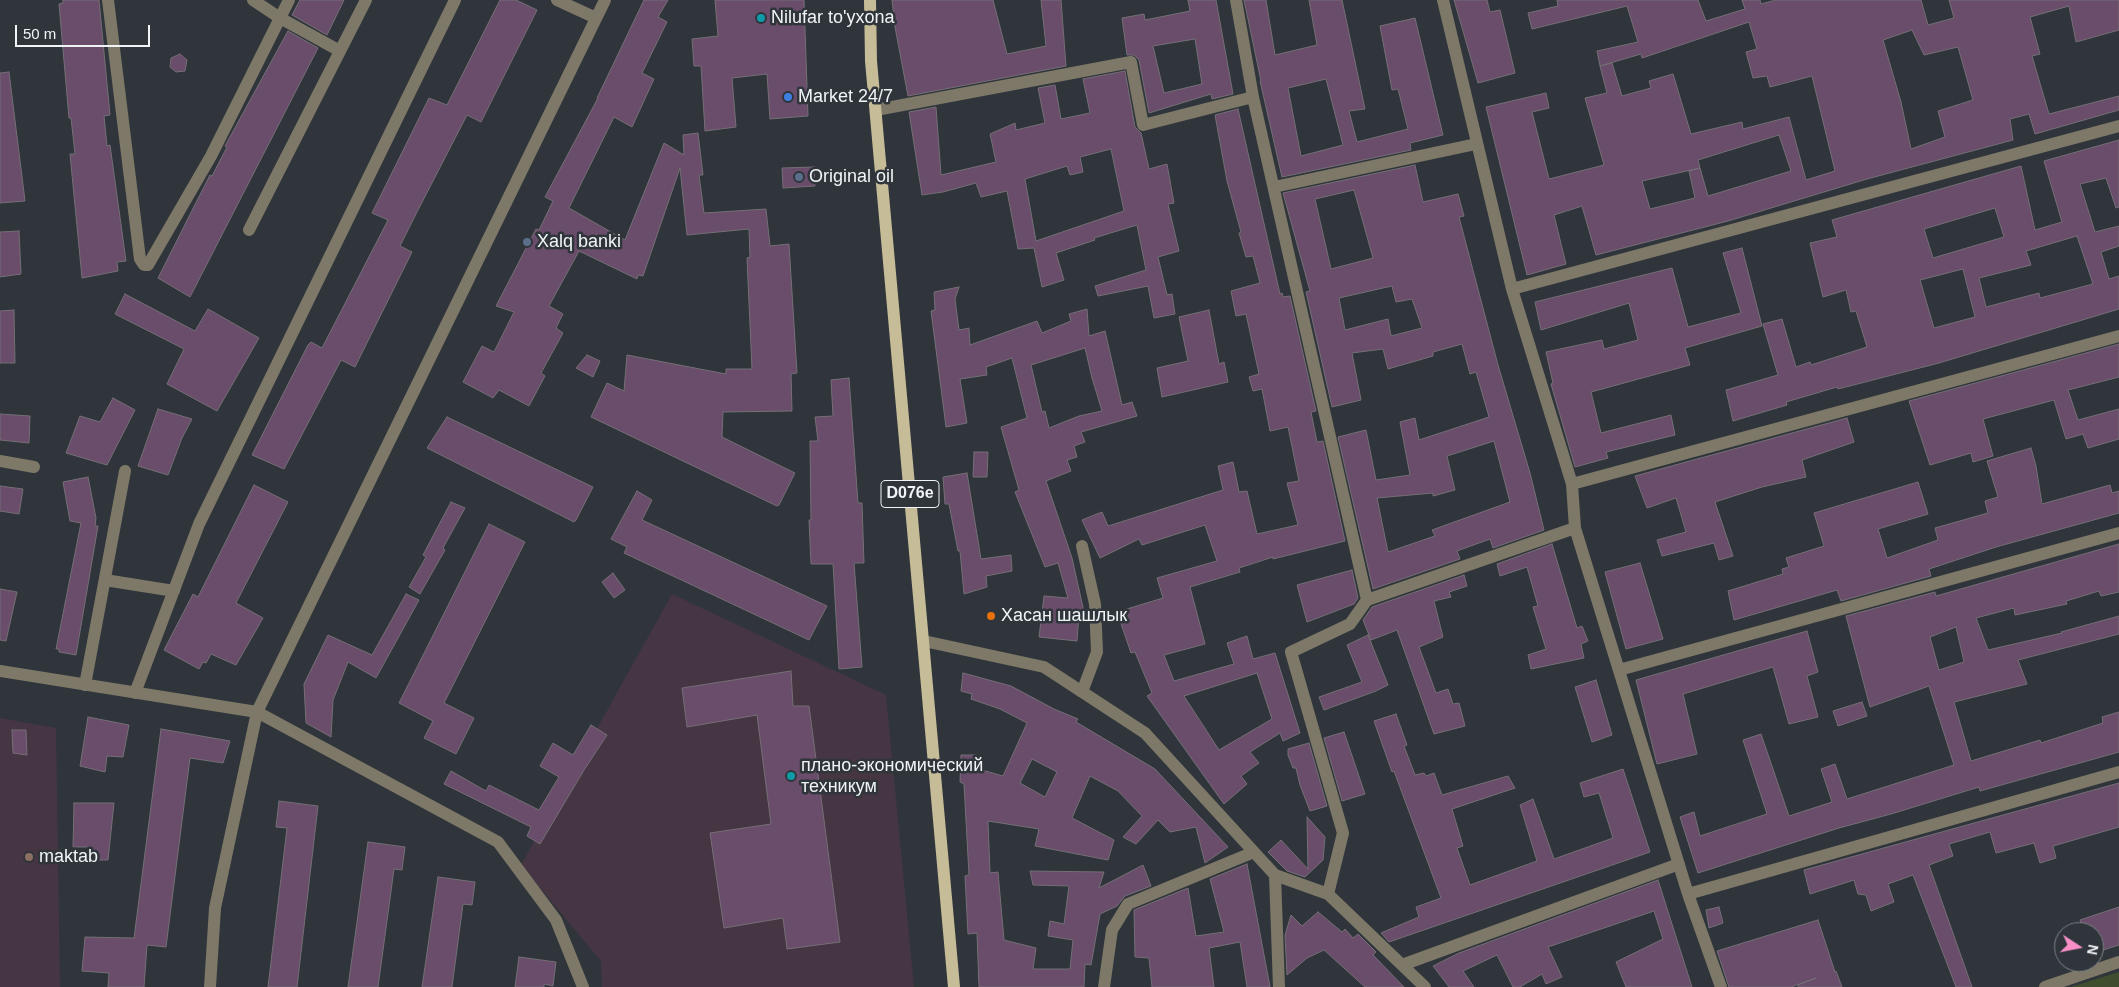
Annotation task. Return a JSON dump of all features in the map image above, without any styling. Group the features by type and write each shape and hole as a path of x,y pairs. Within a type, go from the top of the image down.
{"main road":[{"name":"D076e","path":"870,0 871,60 954,987"}],"street":[{"path":"108,0 140,259 144,265 148,265 153,259 211,156 289,0"},
{"path":"253,0 280,18 340,51"},
{"path":"249,230 366,0"},
{"path":"136,693 199,524 456,0"},
{"path":"557,0 596,18"},
{"path":"210,987 215,908 257,712 605,0"},
{"path":"1236,0 1253,97 1367,600"},
{"path":"1443,0 1512,289 1572,484 1575,528 1688,894 1721,987"},
{"path":"876,110 1131,62 1143,125 1253,97"},
{"path":"1512,289 2119,126"},
{"path":"1274,187 1476,144"},
{"path":"1572,484 2119,336"},
{"path":"0,461 34,467"},
{"path":"85,685 125,471"},
{"path":"1328,894 1343,833 1291,652 1350,624 1367,600 1575,528"},
{"path":"1619,670 2119,533"},
{"path":"1082,546 1095,604 1097,652 1082,692"},
{"path":"105,580 174,591"},
{"path":"924,641 1044,667 1145,733 1275,875 1328,894 1425,987"},
{"path":"0,671 257,712 498,842 556,920 583,987"},
{"path":"1688,894 2119,772"},
{"path":"1104,987 1112,930 1128,904 1254,852"},
{"path":"1402,965 1680,864"},
{"path":"1275,875 1279,987"},
{"path":"2045,987 2119,962"}],"shaded area":[{"path":"672,594 886,695 914,987 602,987 601,961 521,865"},
{"name":"maktab","path":"0,718 56,728 60,987 0,987"}],"green space":[{"path":"2119,972 2119,987 2071,987"}],"building":[{"path":"63,0 99,0 110,115 104,116 107,146 110,145 126,261 117,262 118,271 82,278 70,154 75,154 71,118 69,118 59,4 63,3"},
{"path":"300,0 344,0 327,35 292,15"},
{"path":"500,0 516,0 537,10 481,122 467,115 417,212 400,246 412,252 355,367 341,360 284,469 252,455 308,345 311,342 322,348 388,220 372,213 429,98 447,105"},
{"path":"644,0 668,0 658,17 667,22 642,73 654,79 632,127 614,117 569,208 625,240 664,143 684,155 683,135 698,133 703,175 699,175 704,213 766,209 770,246 789,244 797,373 791,374 792,411 723,412 722,437 795,473 777,506 591,417 607,383 624,391 627,355 726,374 726,369 752,369 747,258 750,257 749,229 687,235 680,168 643,276 638,275 637,279 579,251 549,306 563,314 556,328 563,333 541,373 545,376 529,406 499,390 493,398 463,382 482,346 494,352 514,312 496,306 536,229 539,230 553,201 545,197 598,98"},
{"path":"715,0 804,0 808,116 770,119 767,74 732,78 736,127 705,131 701,66 694,66 692,39 718,36"},
{"path":"892,0 993,0 1007,54 1046,46 1041,0 1061,0 1066,66 908,96"},
{"path":"1188,0 1216,0 1233,94 1212,99 1211,94 1149,113 1139,60 1134,55 1127,55 1122,18 1144,14 1145,20 1190,11","holes":["1195,39 1202,84 1164,93 1153,46"]},
{"path":"1244,0 1266,0 1275,55 1317,45 1309,0 1342,0 1365,109 1349,111 1357,142 1408,129 1398,89 1392,90 1380,26 1415,18 1443,135 1410,143 1411,150 1282,177","holes":["1326,79 1343,145 1301,156 1288,88"]},
{"path":"1454,0 1487,0 1490,12 1500,10 1515,73 1478,83"},
{"path":"1557,0 1698,0 1706,21 1745,9 1742,0 1760,0 1761,4 1776,0 1921,0 1928,25 1954,18 1949,0 2119,0 2119,30 2076,42 2069,6 2030,17 2040,54 2032,56 2049,114 2119,96 2119,110 2035,134 2029,114 2010,119 2013,140 1867,179 1728,221 1596,255 1582,206 1554,215 1566,264 1527,275 1486,107 1546,93 1549,108 1532,112 1549,179 1604,165 1585,98 1607,93 1600,66 1597,51 1638,42 1627,6 1532,29 1528,13 1558,6","holes":["1749,22 1757,49 1746,52 1753,78 1767,76 1770,87 1812,76 1835,171 1806,180 1789,117 1743,129 1742,122 1691,134 1673,74 1649,81 1651,88 1622,96 1612,63 1600,66 1641,54 1642,58","1912,30 1924,55 1958,47 1973,100 1938,111 1945,137 1911,149 1901,102 1883,40","1779,135 1791,171 1708,196 1698,160","1700,168 1689,171 1695,198 1650,209 1642,181"]},
{"path":"288,31 318,48 190,297 158,278 210,175 212,176 227,147 225,146"},
{"path":"180,54 187,60 185,71 176,72 170,67 171,58"},
{"path":"1125,71 1135,127 1141,133 1149,169 1167,164 1174,203 1168,204 1179,251 1158,257 1167,295 1172,294 1175,314 1154,318 1148,286 1098,296 1095,286 1146,270 1137,225 1094,238 1095,240 1056,253 1064,280 1042,287 1034,248 1018,249 1007,191 981,197 976,183 943,192 922,195 909,112 936,107 941,175 996,162 990,134 1015,123 1016,130 1045,123 1038,88 1055,85 1061,119 1090,113 1083,79","holes":["1111,149 1124,211 1036,241 1025,179 1067,166 1070,175 1083,172 1080,157"]},
{"path":"9,72 25,201 0,203 0,73"},
{"path":"1238,109 1280,294 1282,293 1283,297 1290,296 1316,411 1311,412 1317,442 1323,441 1345,541 1273,559 1273,557 1239,568 1240,572 1190,587 1205,644 1164,655 1174,681 1234,664 1227,643 1247,636 1253,659 1275,653 1300,733 1283,741 1280,733 1250,752 1259,763 1241,776 1247,784 1224,804 1147,696 1152,693 1135,652 1131,653 1117,612 1163,598 1157,578 1217,561 1205,525 1142,545 1139,539 1100,558 1082,520 1102,512 1108,526 1223,490 1218,466 1233,462 1239,492 1247,491 1257,534 1298,525 1287,483 1299,481 1288,427 1270,431 1262,389 1253,391 1249,377 1259,374 1246,314 1236,316 1231,291 1260,283 1253,256 1246,257 1239,233 1241,232 1227,181 1215,115","holes":["1257,673 1272,719 1219,750 1184,696"]},
{"path":"2119,140 2119,207 2116,208 2106,178 2080,184 2095,232 2119,226 2119,246 2101,252 2109,279 2119,276 2119,309 1939,363 1838,389 1837,387 1786,402 1787,405 1733,421 1726,390 1778,375 1763,324 1782,319 1796,367 1810,362 1811,365 1867,347 1856,311 1851,312 1846,290 1823,297 1810,243 1837,237 1832,220 2021,166 2035,230 2062,222 2044,161","holes":["1995,208 2004,237 1933,258 1924,229","2077,236 2093,284 2040,298 2039,293 1986,307 1979,278 2031,265 2026,251","1963,269 1975,317 1934,328 1920,280"]},
{"path":"1415,165 1423,202 1458,194 1464,216 1459,217 1544,530 1493,548 1490,539 1457,551 1460,559 1373,589 1338,437 1366,430 1376,480 1410,475 1400,422 1415,418 1419,440 1489,417 1476,372 1470,374 1462,344 1433,352 1433,356 1388,369 1383,349 1352,353 1361,400 1332,407 1306,292 1310,291 1283,193","holes":["1354,190 1373,258 1331,269 1315,199","1392,286 1396,302 1412,299 1422,328 1391,336 1388,319 1345,330 1339,298","1494,441 1510,502 1432,530 1435,536 1388,552 1377,498 1433,493 1433,496 1455,490 1447,456"]},
{"name":"Original oil","path":"814,167 815,186 783,188 782,168"},
{"path":"19,231 21,274 0,277 0,232"},
{"path":"1742,248 1762,326 1685,348 1690,365 1591,392 1601,433 1671,415 1675,435 1606,452 1608,458 1575,467 1551,384 1553,383 1546,352 1602,340 1604,349 1638,340 1629,303 1541,330 1535,302 1672,268 1688,327 1741,313 1723,253"},
{"path":"959,287 955,299 959,330 969,328 970,345 1037,321 1042,333 1071,321 1069,314 1087,309 1089,336 1105,331 1122,405 1132,402 1137,416 1081,432 1085,442 1074,446 1077,457 1067,460 1071,471 1046,481 1072,558 1084,612 1079,613 1077,641 1039,637 1044,596 1068,598 1058,563 1045,567 1015,492 1019,490 1001,427 1027,418 1012,358 986,367 987,375 960,379 967,423 946,427 931,311 935,310 934,292","holes":["1085,348 1102,411 1079,416 1049,428 1045,411 1042,412 1031,365"]},
{"path":"125,294 195,331 208,309 259,338 217,411 167,384 184,349 115,314"},
{"path":"14,310 15,363 0,363 0,311"},
{"path":"1209,310 1219,364 1224,362 1228,382 1162,397 1157,368 1188,361 1179,317"},
{"path":"2119,344 2119,377 2068,390 2078,420 2119,409 2119,439 2088,448 2083,434 2066,439 2054,400 1983,419 1993,456 1973,462 1971,453 1930,465 1909,401"},
{"path":"587,355 600,361 593,377 576,368"},
{"path":"849,378 858,503 862,503 864,563 854,563 862,667 839,669 833,564 811,564 809,520 811,520 810,441 818,441 815,417 833,416 831,380"},
{"path":"113,398 135,410 107,465 66,453 80,416 100,422"},
{"path":"158,409 192,419 182,438 168,475 138,466"},
{"path":"0,414 30,416 29,443 0,440"},
{"path":"447,417 593,487 576,520 574,522 427,448"},
{"path":"1847,418 1854,442 1802,460 1806,477 1762,487 1715,502 1733,556 1719,560 1714,543 1662,556 1657,540 1686,532 1676,498 1647,508 1635,476"},
{"path":"2031,448 2042,504 2110,485 2112,493 2119,491 2119,513 1996,547 1929,569 1931,576 1841,601 1837,590 1734,620 1728,591 1783,574 1782,569 1789,567 1786,558 1824,546 1814,513 1918,482 1928,514 1878,529 1887,558 1938,540 1935,528 1988,513 1985,501 1998,497 1987,461"},
{"path":"974,452 988,452 987,477 973,477"},
{"path":"967,473 981,559 1011,555 1012,571 986,576 987,587 964,594 960,551 958,551 949,504 945,504 943,477"},
{"path":"88,477 96,518 95,526 98,526 76,655 59,652 59,649 56,649 81,523 70,521 63,482"},
{"path":"254,485 288,502 236,603 263,618 236,665 211,654 206,663 203,662 199,669 164,650 193,594 198,597"},
{"path":"0,486 23,489 19,514 0,511"},
{"path":"637,491 652,500 642,520 827,606 809,640 624,553 627,547 611,539"},
{"path":"451,502 465,508 443,548 445,550 420,594 409,587 426,557 423,555"},
{"path":"489,524 525,542 444,703 474,718 456,754 424,738 433,721 399,703"},
{"path":"1552,544 1577,628 1582,626 1588,641 1581,644 1584,658 1531,669 1528,655 1546,649 1533,607 1538,606 1527,567 1500,576 1497,564"},
{"path":"2119,544 2119,592 2101,596 2099,591 2066,601 2067,604 2015,615 2014,608 1976,618 1988,650 2062,633 2119,616 2119,634 2018,660 2027,684 1954,702 1971,761 2040,740 2041,743 2103,723 2102,717 2119,712 2119,752 1980,791 1979,787 1839,828 1698,873 1680,817 1694,812 1700,836 1767,814 1743,740 1761,734 1789,816 1832,802 1821,769 1835,764 1847,799 1954,765 1929,686 1870,707 1846,616 1935,592 1936,596","holes":["1956,627 1964,662 1939,670 1930,637"]},
{"path":"1640,563 1663,639 1626,649 1605,572"},
{"path":"1352,570 1358,598 1354,604 1307,622 1297,585"},
{"path":"613,573 625,590 614,598 602,582"},
{"path":"1464,575 1467,586 1449,592 1451,597 1434,601 1443,637 1419,647 1436,693 1448,689 1453,704 1459,703 1465,726 1434,734 1397,630 1371,640 1363,620 1372,607"},
{"path":"0,589 17,592 6,641 0,640"},
{"path":"406,594 419,600 376,678 348,662 333,700 331,737 306,723 304,684 328,635 372,655"},
{"path":"1807,631 1818,672 1807,676 1818,717 1789,724 1773,667 1683,694 1697,754 1657,764 1636,680"},
{"path":"1368,635 1388,685 1324,710 1319,697 1362,682 1347,645"},
{"name":"плано-экономический техникум","path":"791,671 793,706 809,706 840,942 787,949 783,918 724,928 710,833 771,824 757,715 687,727 682,688"},
{"path":"963,673 1011,686 1054,709 1078,719 1076,722 1155,769 1228,847 1205,863 1196,827 1170,832 1158,820 1136,844 1123,837 1142,816 1118,791 1090,776 1072,818 1114,840 1108,860 1035,846 1039,829 988,821 990,873 998,872 1004,940 1036,948 1033,969 1070,969 1073,940 1048,936 1050,921 1064,924 1069,886 1033,885 1030,871 1104,872 1099,888 1143,865 1151,886 1125,896 1117,906 1100,914 1091,965 1085,964 1084,987 979,987 977,933 968,934 965,876 969,875 964,784 960,782 961,755 976,755 975,768 1003,776 1027,723 1000,709 971,699 972,694 961,691","holes":["1032,759 1057,772 1045,797 1020,783"]},
{"path":"1596,680 1612,735 1592,742 1575,687"},
{"path":"1862,702 1867,716 1838,726 1833,711"},
{"path":"1396,714 1407,745 1404,746 1415,775 1424,773 1426,776 1434,773 1442,795 1508,776 1515,788 1452,809 1463,846 1457,848 1470,885 1537,861 1520,805 1533,799 1554,859 1613,838 1599,793 1584,797 1580,783 1623,769 1650,852 1389,942 1381,933 1419,917 1416,907 1441,898 1374,721"},
{"path":"88,717 129,725 123,757 107,756 105,772 80,766"},
{"path":"591,725 607,735 540,844 527,836 531,827 444,784 451,771 486,791 489,785 539,810 559,777 540,766 553,743 573,755"},
{"path":"161,729 230,741 223,763 190,758 166,947 147,945 144,987 108,987 109,973 82,971 85,937 134,938"},
{"path":"12,730 26,730 27,755 13,753"},
{"path":"1344,732 1365,794 1342,801 1324,738"},
{"path":"1309,743 1327,806 1310,811 1296,768 1293,768 1288,755 1288,749"},
{"path":"2119,783 2119,827 2053,846 2056,858 2040,863 2034,843 1996,853 1990,832 1949,844 1953,856 1929,865 1972,987 1956,987 1913,875 1888,884 1894,902 1871,911 1866,895 1858,894 1854,880 1810,894 1804,870"},
{"path":"279,801 318,806 297,987 268,987 287,828 276,827"},
{"path":"74,803 114,803 108,860 88,860 89,847 73,847"},
{"path":"1307,817 1325,837 1323,860 1305,877 1287,871 1268,852 1281,840 1308,869"},
{"path":"368,842 405,847 402,870 394,869 378,987 348,987"},
{"path":"1247,864 1270,987 1247,987 1240,942 1209,948 1214,987 1152,987 1149,958 1135,957 1134,910 1188,888 1196,936 1224,932 1210,879"},
{"path":"438,877 475,882 472,905 463,904 452,987 422,987"},
{"path":"1658,880 1692,987 1626,987 1616,962 1663,939 1654,911 1548,947 1562,977 1546,984 1542,974 1520,987 1513,987 1497,955 1463,971 1474,987 1449,987 1433,966 1459,953"},
{"path":"1719,907 1723,923 1709,928 1706,910"},
{"path":"2119,907 2119,945 2104,950 2104,922 2081,922 2080,920"},
{"path":"1318,912 1342,932 1345,929 1353,938 1358,934 1376,952 1373,955 1404,987 1365,987 1324,950 1307,958 1287,975 1285,935 1291,915 1302,926"},
{"path":"1818,920 1835,972 1842,987 1798,987 1798,985 1816,978 1791,987 1729,987 1717,951"},
{"path":"519,957 556,962 553,986 544,984 544,987 515,987"}],"place":[{"name":"Nilufar to'yxona","path":"761,18"},
{"name":"Market 24/7","path":"788,97"},
{"name":"Original oil","path":"799,177"},
{"name":"Xalq banki","path":"527,242"},
{"name":"Хасан шашлык","path":"991,616"},
{"name":"плано-экономический техникум","path":"791,776"},
{"name":"maktab","path":"29,857"}]}
